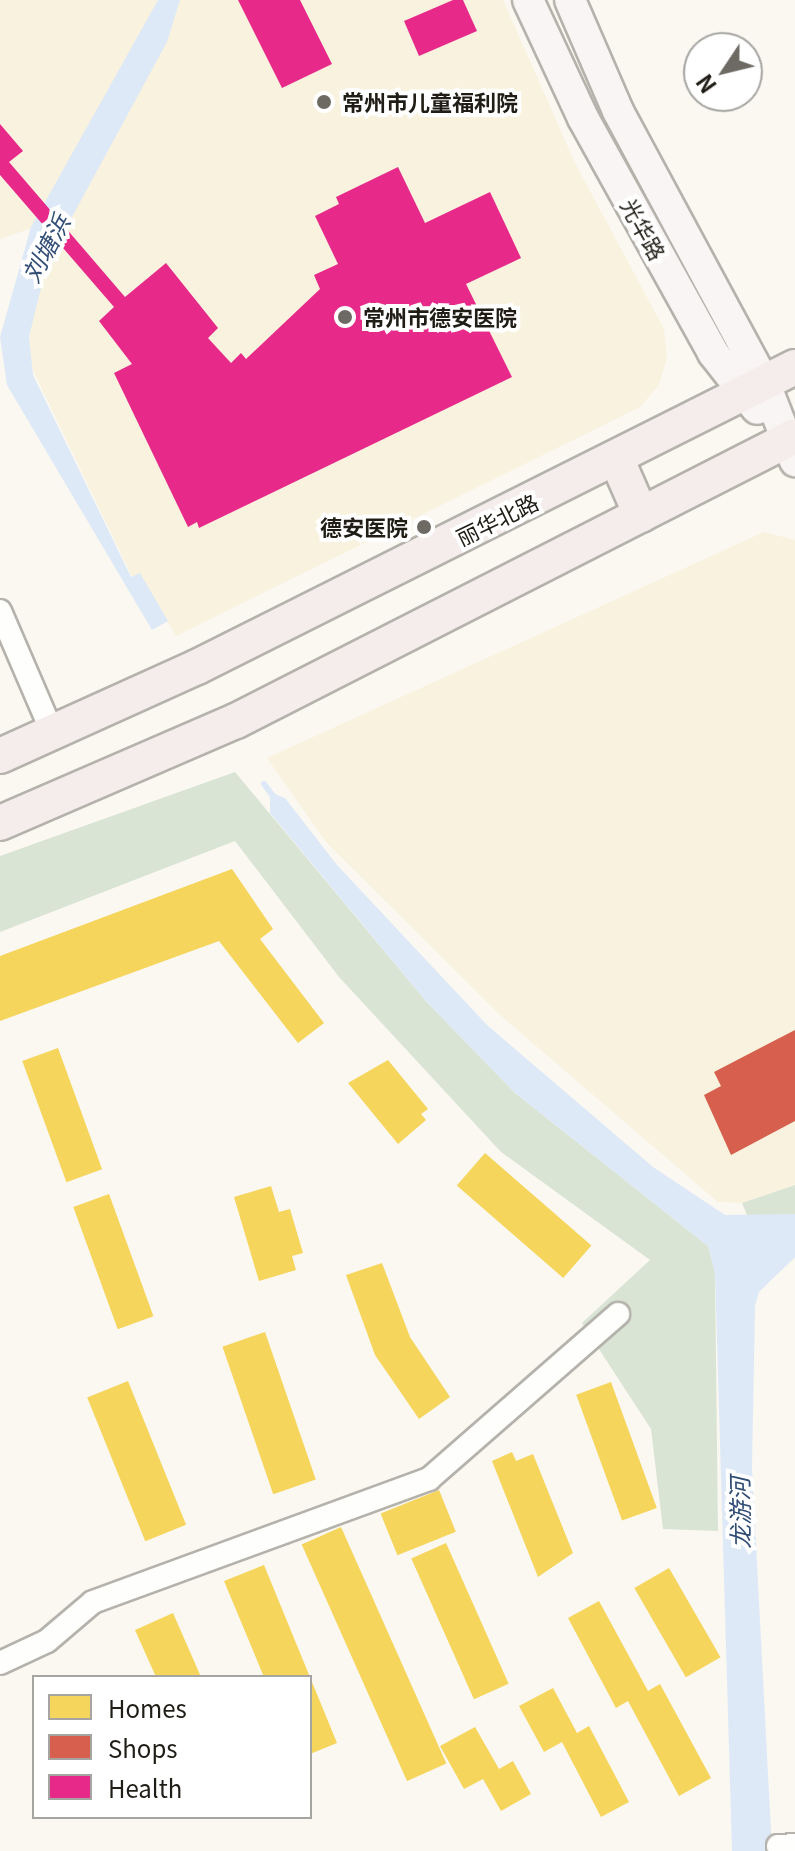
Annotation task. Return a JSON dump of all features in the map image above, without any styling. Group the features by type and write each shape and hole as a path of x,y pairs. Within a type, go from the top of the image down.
{"main road":[{"name":"光华路","path":"528,0 590,132 713,353 756,390"},
{"name":"光华路","path":"570,0 618,111 756,390 792,446"},
{"name":"丽华北路","path":"0,756 184,674 617,460 795,367"},
{"path":"0,823 222,728 641,515 792,446"},
{"path":"617,460 641,515"}],"street":[{"path":"0,611 53,734"},
{"path":"0,1663 47,1641 93,1602 429,1479 618,1314"}],"shaded area":[{"name":"常州市德安医院","path":"0,0 503,0 575,163 664,329 667,358 659,385 640,407 176,636 140,574 132,577 29,362 32,228 0,239"},
{"path":"764,532 795,540 795,1185 742,1203 718,1202 499,1014 326,842 267,758"}],"green space":[{"path":"235,772 425,1000 515,1093 708,1246 715,1273 718,1531 663,1529 651,1429 582,1323 650,1260 501,1152 339,977 235,841 0,932 0,856"},
{"path":"795,1185 795,1257 773,1278 742,1203"}],"water":[{"name":"刘塘浜","path":"158,0 180,0 167,42 47,263 29,337 33,375 131,577 140,573 168,621 152,630 7,385 0,337 31,227"},
{"name":"龙游河","path":"270,792 285,798 337,865 487,1025 653,1167 725,1215 795,1214 795,1257 759,1292 755,1306 752,1468 772,1851 732,1851 715,1273 708,1246 515,1093 425,1000 270,813"}],"building: Homes":[{"path":"232,869 273,929 260,939 324,1023 298,1043 219,941 0,1021 0,956"},
{"path":"58,1048 102,1169 66,1182 22,1061"},
{"path":"388,1060 428,1109 421,1114 426,1120 398,1144 348,1083"},
{"path":"485,1153 591,1246 563,1278 457,1185"},
{"path":"271,1186 279,1212 290,1209 303,1253 292,1256 296,1270 259,1281 234,1197"},
{"path":"109,1194 153,1316 118,1329 73,1207"},
{"path":"382,1263 410,1337 450,1397 419,1419 375,1355 346,1275"},
{"path":"265,1332 316,1480 273,1494 222,1347"},
{"path":"128,1381 186,1525 145,1541 87,1397"},
{"path":"611,1382 657,1508 622,1521 576,1395"},
{"path":"512,1452 516,1461 533,1454 573,1553 538,1577 492,1461"},
{"path":"439,1490 456,1532 397,1555 381,1514"},
{"path":"341,1527 446,1764 407,1781 302,1544"},
{"path":"446,1543 509,1684 474,1699 411,1558"},
{"path":"264,1565 309,1675 263,1675 224,1581"},
{"path":"669,1568 721,1657 686,1677 634,1588"},
{"path":"599,1601 648,1691 660,1684 711,1778 679,1796 628,1701 616,1708 568,1618"},
{"path":"173,1613 200,1675 155,1675 135,1630"},
{"path":"312,1682 337,1743 312,1753"},
{"path":"553,1688 577,1733 589,1726 629,1802 601,1817 562,1742 544,1752 519,1706"},
{"path":"475,1727 499,1769 513,1761 531,1794 501,1811 483,1779 464,1789 440,1746"}],"building: Shops":[{"path":"795,1030 795,1121 731,1155 704,1095 721,1086 714,1072"}],"building: Health":[{"path":"238,0 300,0 332,64 282,88"},
{"path":"453,0 463,0 477,31 419,56 404,21"},
{"path":"0,124 23,151 9,162 125,297 166,263 218,328 208,338 231,363 241,353 246,359 320,289 314,275 338,264 315,216 339,204 336,197 398,167 425,223 490,192 521,258 466,284 512,377 199,528 197,522 188,527 114,373 132,364 99,321 114,307 0,175"}],"waterway":[{"path":"264,784 273,796"}],"place":[{"name":"常州市儿童福利院","path":"324,102"},
{"name":"常州市德安医院","path":"345,317"},
{"name":"德安医院","path":"424,527"}]}
